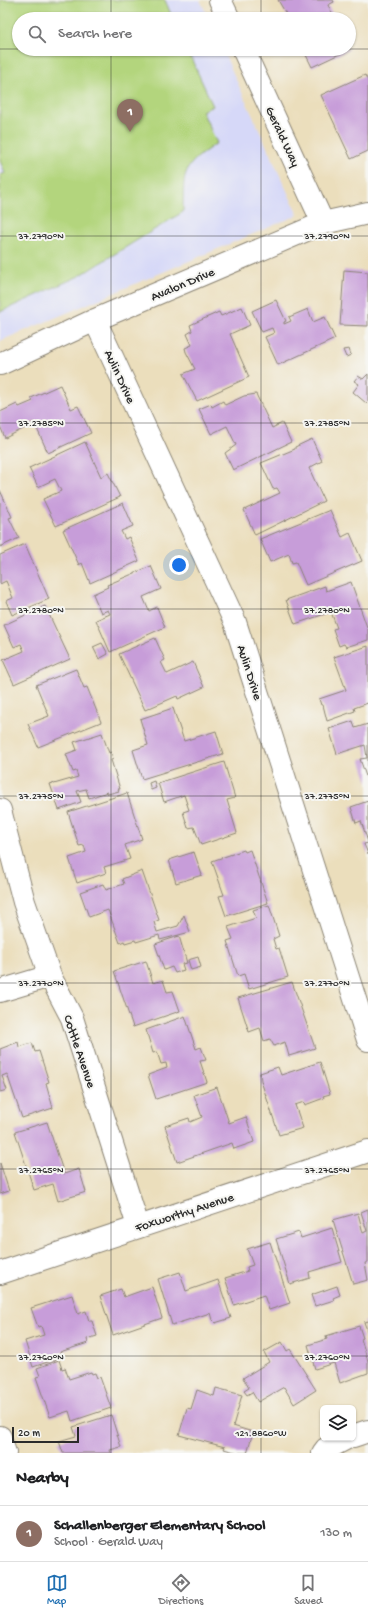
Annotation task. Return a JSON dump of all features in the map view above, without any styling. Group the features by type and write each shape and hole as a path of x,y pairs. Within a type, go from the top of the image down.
{"street":[{"path":"220,0 226,12"},
{"name":"Gerald Way","path":"246,56 323,223"},
{"name":"Avalon Drive","path":"0,364 95,320 323,223 368,213"},
{"name":"Aulin Drive","path":"95,320 235,622 368,1040"},
{"name":"Cottle Avenue","path":"0,810 24,902 50,976 72,1018 138,1226"},
{"path":"0,991 50,976"},
{"name":"Foxworthy Avenue","path":"0,1273 368,1151"},
{"path":"356,1435 368,1431"},
{"path":"0,1438 5,1453"},
{"path":"323,1453 326,1449 341,1441"}],"shaded area":[{"path":"0,0 200,0 206,12 12,12 12,56 225,56 298,215 0,341"}],"green space":[{"path":"0,0 165,0 170,12 12,12 12,56 190,56 213,106 202,111 217,143 197,158 187,171 184,187 183,212 79,276 0,312 0,175 5,173 0,161"}],"building":[{"path":"278,0 333,0 334,2 328,5 332,12 285,12"},
{"path":"306,56 335,56 312,67"},
{"path":"365,75 368,81 368,151 351,159 321,95"},
{"path":"344,270 368,272 368,326 340,325"},
{"path":"276,300 286,321 284,324 291,321 289,317 308,309 313,322 325,317 335,339 278,365 265,337 274,333 272,328 262,332 252,311"},
{"path":"242,307 250,325 230,334 249,377 197,401 183,374 195,369 185,348 192,345 187,334 192,331 190,325 219,312 221,316"},
{"path":"349,349 351,355 346,357 343,350"},
{"path":"368,374 368,401 366,403 353,392 359,384 354,381 358,376 363,379"},
{"path":"60,385 71,409 78,406 91,433 48,453 34,422 5,438 0,426 0,412 17,404 19,407 33,401 31,398"},
{"path":"256,394 272,428 282,423 291,442 233,470 225,453 236,445 227,426 211,434 199,409 211,404 212,407 223,401 225,405 244,396"},
{"path":"312,439 322,461 309,468 324,501 255,535 244,510 280,493 277,488 273,489 261,463 295,449 295,447"},
{"path":"85,442 101,477 108,473 120,497 56,526 43,499 61,491 55,479 38,487 29,468"},
{"path":"0,490 12,517 9,518 19,538 0,547"},
{"path":"123,503 133,526 121,531 125,539 129,537 139,561 90,583 82,563 79,565 63,530"},
{"path":"330,510 342,537 350,533 362,561 306,585 296,562 292,563 289,554 270,562 260,539"},
{"path":"25,544 49,599 12,615 6,601 13,598 6,581 0,584 0,555"},
{"path":"151,566 161,589 143,597 149,611 157,607 165,627 110,652 96,620 110,614 108,610 101,613 93,594 108,587 107,585"},
{"path":"351,582 368,630 368,640 346,647 344,644 339,646 333,629 337,628 331,612 295,624 286,600 325,586 326,591"},
{"path":"45,606 70,659 14,684 3,660 24,651 21,644 14,647 4,625"},
{"path":"155,638 165,660 161,662 167,674 193,662 204,687 178,699 177,696 145,710 119,654"},
{"path":"102,643 108,654 99,659 93,647"},
{"path":"368,646 368,703 354,708 355,711 327,721 323,705 321,705 319,699 346,690 334,657"},
{"path":"76,669 84,688 87,687 101,722 38,747 28,724 49,716 36,685"},
{"path":"173,708 184,741 216,731 223,754 142,779 133,750 148,745 140,719"},
{"path":"353,721 355,728 368,724 368,782 360,759 367,758 365,745 337,754 329,729"},
{"path":"102,733 109,753 111,752 113,759 111,760 120,789 118,789 119,791 108,794 107,792 89,798 86,789 77,791 81,802 59,810 50,784 78,777 76,771 73,772 66,754 77,750 74,742"},
{"path":"224,762 235,798 227,800 237,833 201,845 194,827 188,828 183,812 189,810 184,795 164,802 158,783"},
{"path":"154,781 156,788 151,790 149,783"},
{"path":"127,793 142,839 125,845 130,859 104,867 106,873 77,883 69,858 86,852 84,845 79,846 68,812"},
{"path":"368,801 368,842 361,821 356,823 351,807"},
{"path":"368,843 368,854 364,844"},
{"path":"244,850 245,852 250,850 268,903 226,916 219,896 224,895 212,861"},
{"path":"194,852 202,875 176,883 169,860"},
{"path":"142,871 159,920 154,922 157,932 178,926 184,915 190,932 160,940 159,935 136,942 135,940 120,943 108,910 89,917 80,892 103,884 106,890 124,884 122,879"},
{"path":"269,905 279,936 273,939 276,949 279,948 288,977 249,989 244,974 238,976 227,941 233,939 228,927 256,918 253,910"},
{"path":"179,936 187,963 182,964 184,970 175,973 172,967 164,970 155,944"},
{"path":"198,957 201,967 191,970 188,960"},
{"path":"146,961 153,983 163,980 167,992 173,991 180,1011 133,1027 114,971"},
{"path":"292,982 315,1048 289,1056 285,1042 274,1046 270,1039 264,1041 260,1028 249,1032 238,998"},
{"path":"185,1016 196,1049 201,1047 206,1060 200,1061 207,1082 156,1099 148,1075 167,1068 166,1063 161,1064 157,1052 153,1053 146,1030"},
{"path":"18,1042 19,1047 32,1043 35,1052 39,1051 49,1082 46,1083 53,1108 22,1118 7,1074 2,1076 7,1090 0,1092 0,1049"},
{"path":"320,1062 330,1094 323,1096 324,1098 305,1105 304,1102 295,1105 303,1128 279,1135 261,1081 260,1073 278,1067 281,1075"},
{"path":"217,1087 229,1123 246,1117 254,1142 234,1149 232,1143 177,1162 165,1126 189,1118 190,1122 202,1117 194,1095"},
{"path":"47,1122 64,1174 79,1169 86,1192 58,1201 53,1184 34,1190 15,1132"},
{"path":"0,1163 9,1191 0,1194"},
{"path":"368,1209 368,1262 365,1263 368,1280 353,1284 333,1220 358,1213 363,1233 367,1231 361,1212"},
{"path":"332,1228 342,1262 309,1272 310,1278 290,1284 276,1239 299,1232 301,1238"},
{"path":"270,1242 290,1303 269,1310 264,1295 234,1305 225,1278 248,1271 247,1267 253,1265 247,1249"},
{"path":"180,1272 186,1291 218,1280 231,1318 215,1323 212,1320 210,1313 172,1325 158,1279"},
{"path":"337,1286 340,1295 333,1298 334,1300 315,1306 311,1295"},
{"path":"152,1287 162,1318 113,1335 100,1296 121,1289 124,1297"},
{"path":"72,1295 78,1314 86,1311 89,1321 92,1321 97,1336 87,1339 88,1343 60,1352 62,1357 33,1367 25,1341 44,1335 41,1326 38,1327 31,1308"},
{"path":"368,1321 368,1333 364,1322"},
{"path":"359,1326 363,1338 361,1339 368,1361 368,1373 340,1383 334,1363 315,1369 308,1345 327,1339 326,1336"},
{"path":"282,1342 287,1351 290,1349 316,1390 294,1404 284,1387 258,1402 252,1392 247,1395 244,1391 249,1388 243,1378 269,1362 264,1352"},
{"path":"59,1360 62,1369 65,1368 69,1379 91,1372 92,1374 95,1373 97,1378 100,1377 111,1408 72,1421 69,1411 50,1417 36,1377 40,1376 37,1368"},
{"path":"216,1388 242,1395 233,1426 253,1432 247,1453 238,1453 224,1449 225,1447 179,1435 187,1408 191,1409 197,1390 214,1396"},
{"path":"111,1415 121,1447 110,1450 111,1453 63,1453 59,1441 76,1436 73,1427"}],"place":[{"name":"Schallenberger Elementary School","path":"130,132"}]}
